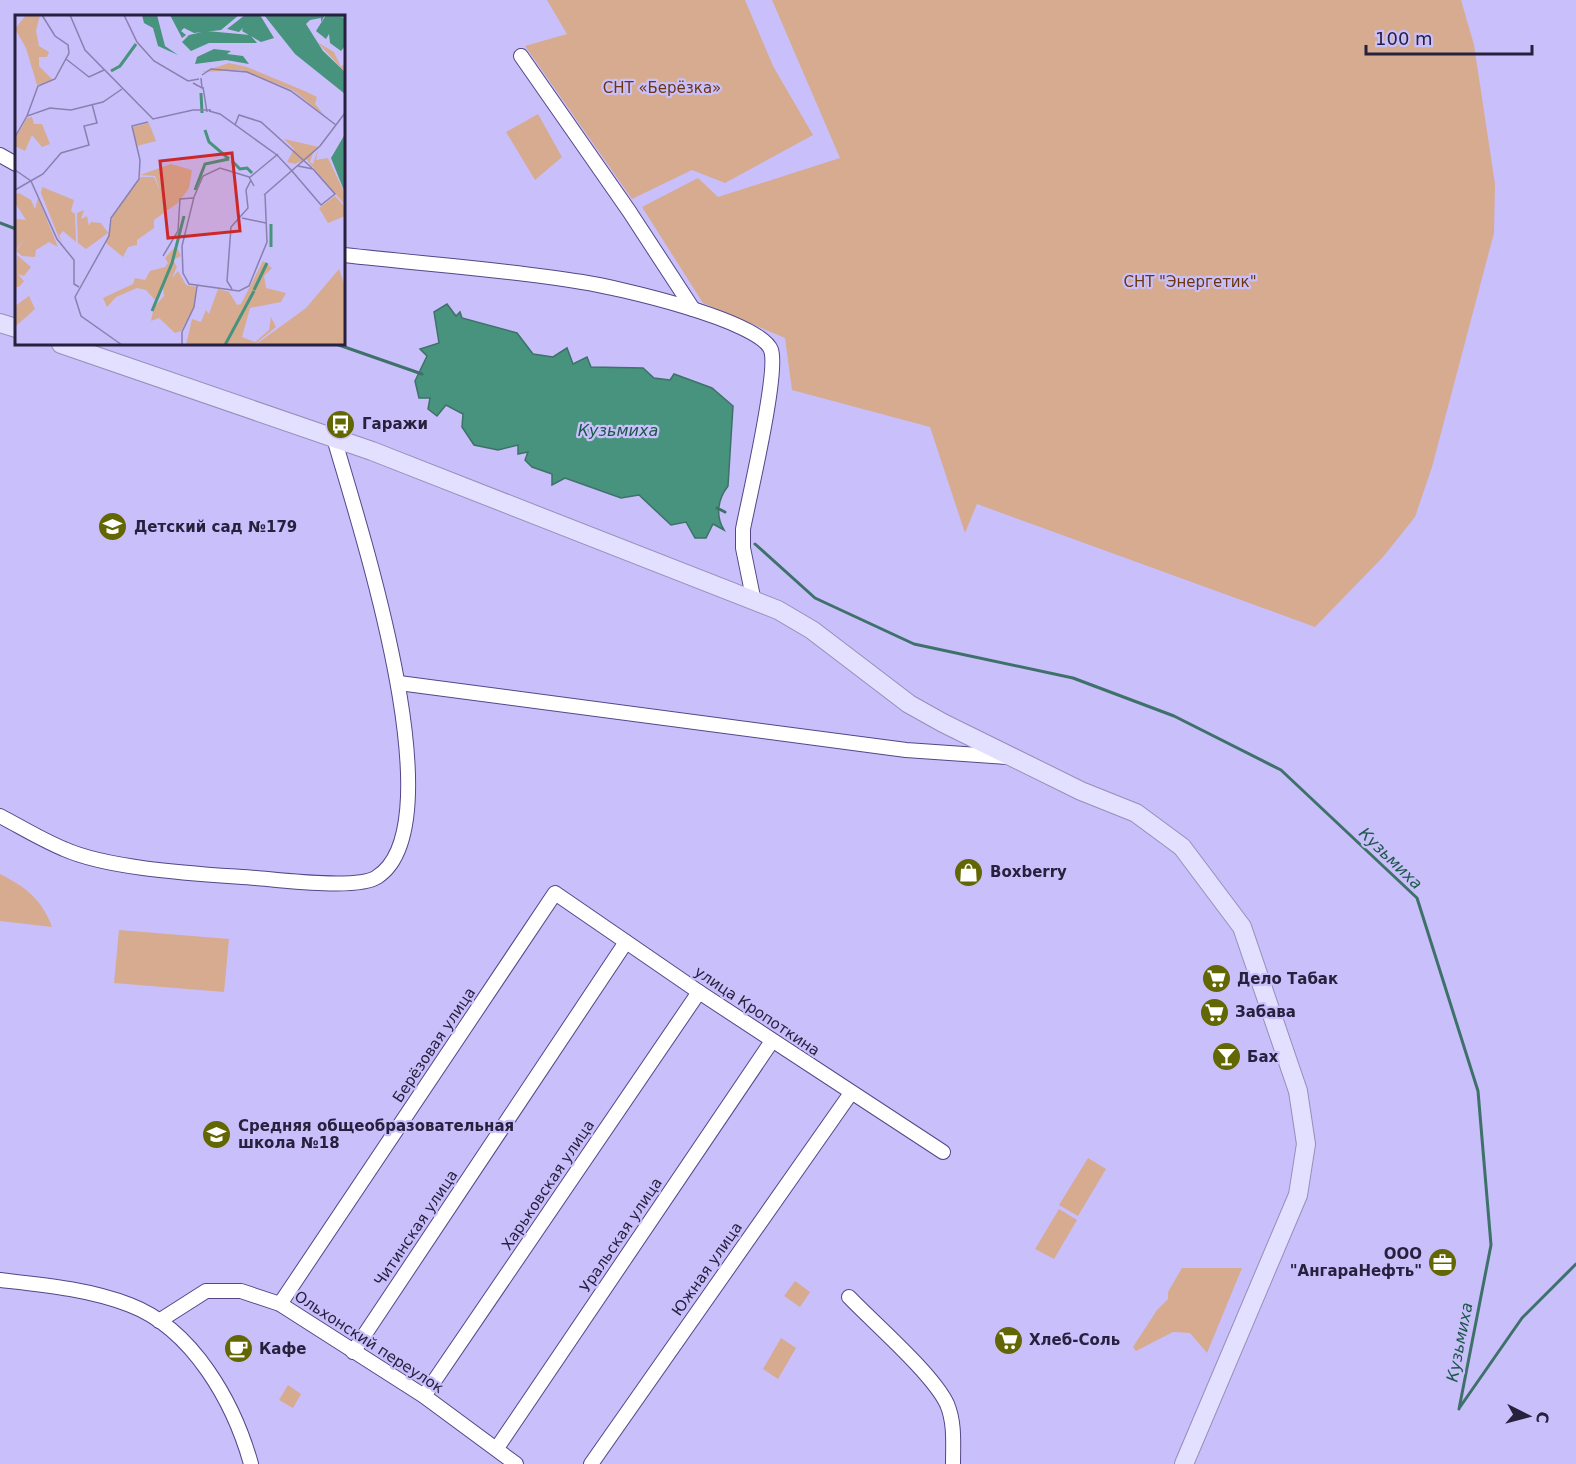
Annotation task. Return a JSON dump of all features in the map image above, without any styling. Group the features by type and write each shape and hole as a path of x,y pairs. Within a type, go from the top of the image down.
{"main road":[{"path":"0,323 15,328"},
{"path":"64,345 334,438 778,610 812,630 909,704 1008,757 1137,813 1182,847 1242,927 1298,1090 1306,1144 1298,1195 1184,1464"}],"street":[{"path":"521,56 629,211 693,309"},
{"path":"0,155 15,164"},
{"path":"345,255 582,282 693,309 755,334 767,343 772,351 769,393 744,529 743,548 754,602"},
{"path":"0,816 65,850 99,860 224,876 306,882 351,883 375,879 386,871 398,848 406,817 409,781 399,683 334,438"},
{"path":"399,683 918,751 1008,757"},
{"name":"улица Кропоткина","path":"555,893 772,1041 943,1152"},
{"name":"Берёзовая улица","path":"280,1304 555,893"},
{"name":"Читинская улица","path":"353,1353 626,942"},
{"name":"Харьковская улица","path":"424,1396 699,992"},
{"name":"Уральская улица","path":"497,1448 772,1041"},
{"name":"Южная улица","path":"591,1464 851,1093"},
{"path":"0,1280 64,1287 101,1295 133,1306 159,1321 183,1342 207,1372 231,1410 251,1464"},
{"name":"Ольхонский переулок","path":"159,1321 206,1292 241,1291 280,1304 353,1353 424,1396 516,1464"},
{"path":"849,1298 941,1396 953,1426 953,1464"}],"green space":[{"name":"СНТ «Берёзка»","path":"547,0 745,0 773,66 813,135 725,183 692,170 632,199 525,46 567,34"},
{"name":"СНТ \"Энергетик\"","path":"772,0 1461,0 1474,45 1495,184 1494,233 1432,467 1415,517 1383,557 1315,627 977,504 965,533 930,427 792,390 785,338 703,303 642,207 698,178 718,197 840,158"},
{"path":"538,114 562,157 535,180 506,132"},
{"path":"0,874 32,895 43,909 52,927 0,921"},
{"path":"119,930 229,939 224,992 114,983"},
{"path":"1088,1158 1106,1169 1078,1216 1059,1205"},
{"path":"1059,1209 1077,1220 1054,1259 1035,1249"},
{"path":"1182,1268 1242,1268 1207,1353 1190,1333 1173,1332 1136,1351 1133,1347 1157,1310 1168,1299 1168,1292"},
{"path":"795,1281 810,1292 800,1307 784,1296"},
{"path":"781,1338 796,1348 778,1379 763,1369"},
{"path":"288,1385 301,1394 293,1408 279,1400"}],"water":[{"name":"Кузьмиха","path":"447,304 456,316 460,312 462,318 517,333 533,354 553,357 567,348 573,364 587,357 591,367 643,368 654,378 670,380 674,374 712,388 733,406 728,486 719,507 719,519 724,530 713,524 706,538 695,538 686,522 671,525 639,495 621,498 565,478 552,485 552,474 532,467 525,460 528,452 518,454 518,445 498,450 474,445 462,427 463,414 446,405 437,416 428,409 430,398 419,398 415,381 427,356 420,349 439,343 434,312"}],"waterway":[{"name":"Кузьмиха","path":"0,223 15,229"},
{"name":"Кузьмиха","path":"339,345 422,374"},
{"name":"Кузьмиха","path":"717,508 725,512"},
{"name":"Кузьмиха","path":"755,544 815,598 914,644 1073,678 1174,716 1281,770 1417,898 1478,1091 1491,1245 1459,1409"},
{"name":"Кузьмиха","path":"1460,1407 1522,1318 1576,1264"}],"place":[{"name":"Гаражи","path":"341,424"},
{"name":"Детский сад №179","path":"113,527"},
{"name":"Boxberry","path":"969,872"},
{"name":"Дело Табак","path":"1216,979"},
{"name":"Забава","path":"1214,1012"},
{"name":"Бах","path":"1226,1057"},
{"name":"Средняя общеобразовательная школа №18","path":"217,1135"},
{"name":"ООО \"АнгараНефть\"","path":"1443,1263"},
{"name":"Хлеб-Соль","path":"1008,1340"},
{"name":"Кафе","path":"238,1349"}]}
